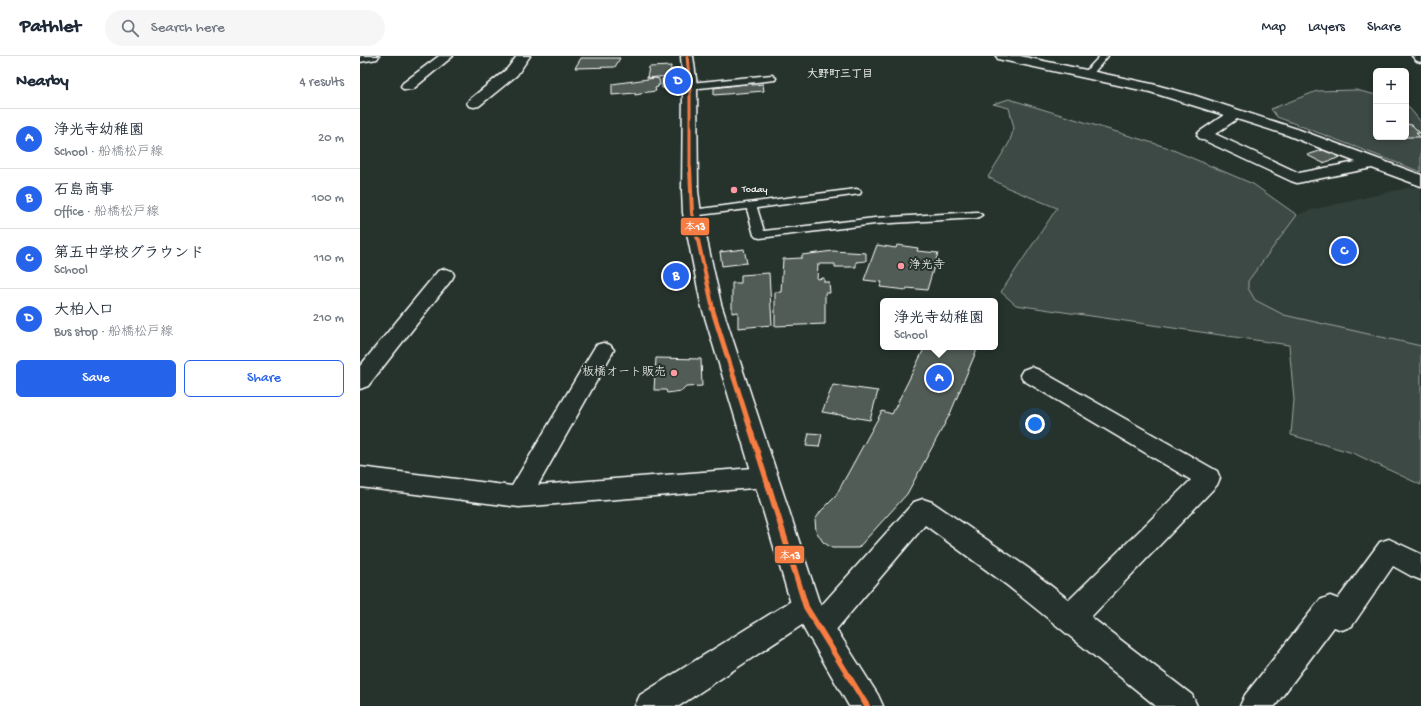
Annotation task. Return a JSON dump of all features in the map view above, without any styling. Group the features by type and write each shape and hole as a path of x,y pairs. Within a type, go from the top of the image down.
{"street":[{"path":"360,58 374,56"},
{"path":"408,86 447,56"},
{"path":"474,103 512,72 524,56"},
{"path":"687,56 690,86 690,191 692,213 711,304 813,618 867,706"},
{"path":"1002,56 1029,58 1087,75 1152,88 1236,113 1292,132 1421,181"},
{"path":"1236,113 1204,135 1297,178 1373,164"},
{"path":"360,381 445,275"},
{"path":"519,497 603,350"},
{"path":"1031,375 1208,478 1070,619"},
{"path":"360,477 519,497 766,477"},
{"path":"651,706 813,618 923,509 1018,577 1181,706"},
{"path":"1256,706 1330,610 1342,618 1389,550 1421,568"}],"lane":[{"path":"1087,75 1104,56"},
{"path":"690,86 772,78"},
{"path":"692,213 856,192"},
{"path":"751,206 760,235 875,221 977,215"}],"shaded area":[{"path":"1356,90 1373,94 1373,140 1409,140 1409,108 1421,122 1421,172 1277,117 1271,109 1317,91"},
{"path":"1009,99 1166,147 1253,184 1297,215 1248,281 1248,288 1255,300 1284,315 1421,346 1421,485 1353,453 1291,435 1294,400 1289,345 1016,305 1001,292 1057,208 1008,188 988,177 1009,143 1014,128 1009,108 993,104"},
{"path":"1411,187 1421,188 1421,346 1284,315 1255,300 1248,288 1248,275 1284,227 1297,215 1312,210"}],"building":[{"path":"581,58 620,58 615,67 575,68"},
{"path":"671,66 670,76 647,78 649,67"},
{"path":"655,78 659,79 660,85 655,88 656,91 635,95 635,93 612,95 612,84"},
{"path":"676,78 676,87 662,88 662,79"},
{"path":"752,83 752,85 763,84 764,91 714,95 714,88"},
{"path":"1409,124 1412,125 1420,133 1416,133 1420,137 1409,137"},
{"path":"1326,149 1341,157 1323,163 1307,155"},
{"path":"877,245 896,248 897,245 918,248 917,251 938,253 927,290 907,288 906,290 880,287 882,282 864,280"},
{"path":"744,249 747,263 722,266 720,252"},
{"path":"833,251 866,253 866,261 856,262 856,267 835,267 835,264 818,264 817,279 824,278 824,282 829,282 830,293 825,293 825,324 775,326 775,292 781,292 783,259 802,258 802,255"},
{"path":"680,268 682,278 668,280 666,270"},
{"path":"769,273 772,325 738,328 738,312 732,313 732,283 741,283 741,275"},
{"path":"924,350 977,350 950,414 907,494 858,548 832,548 823,542 816,531 815,520 821,511 835,497 882,411 892,414"},
{"path":"656,358 701,359 702,386 686,387 682,391 667,393 666,390 654,390"},
{"path":"833,385 878,391 870,420 822,412"},
{"path":"809,433 822,434 819,447 806,446"}],"transit line":[{"name":"本13","path":"687,56 690,86 690,191 692,213 711,304 806,607 867,706"}],"place":[{"name":"大柏入口","path":"678,81"},
{"name":"Today","path":"734,190"},
{"name":"第五中学校グラウンド","path":"1344,251"},
{"name":"浄光寺","path":"901,266"},
{"name":"石島商事","path":"676,276"},
{"name":"板橋オート販売","path":"674,373"},
{"name":"浄光寺幼稚園","path":"939,378"}],"district":[{"name":"大野町三丁目","path":"840,75"}]}
